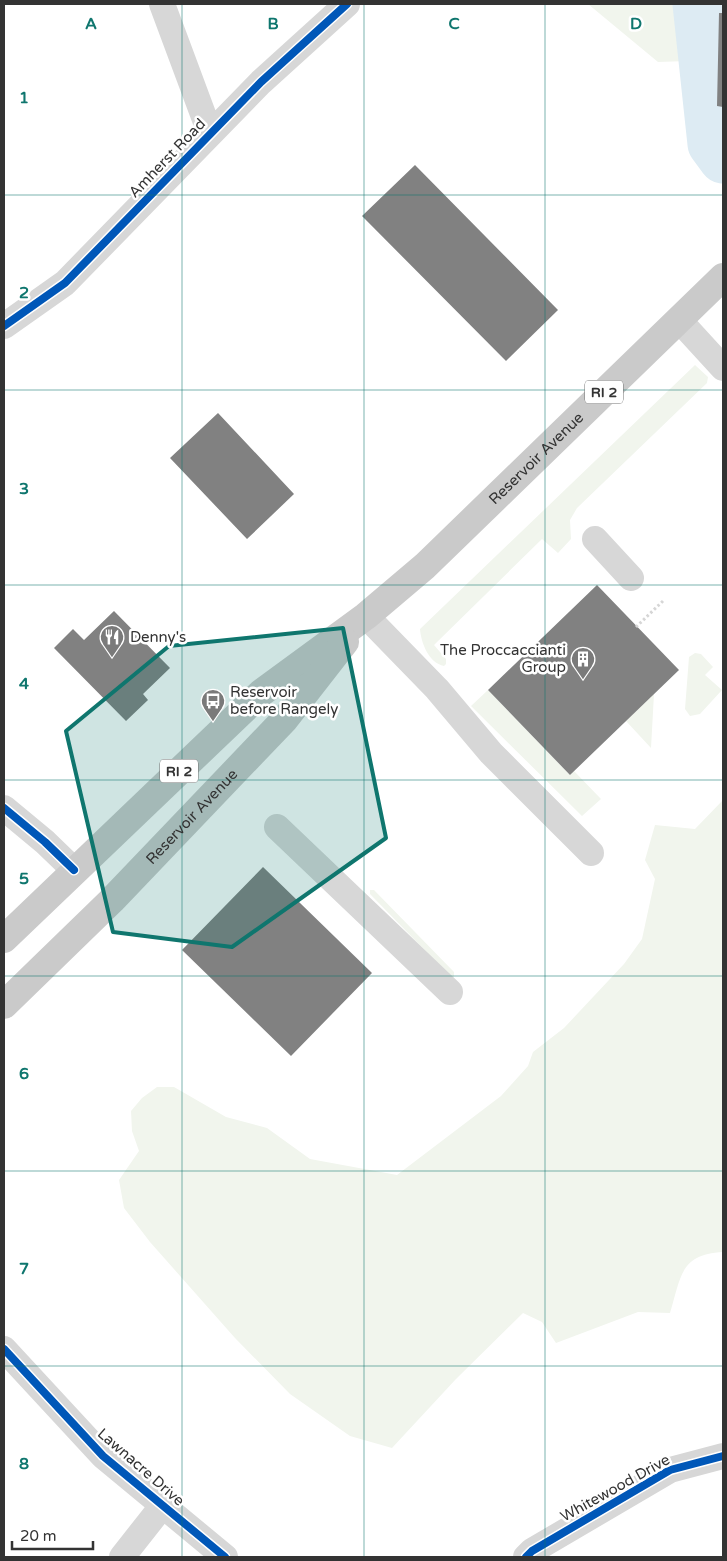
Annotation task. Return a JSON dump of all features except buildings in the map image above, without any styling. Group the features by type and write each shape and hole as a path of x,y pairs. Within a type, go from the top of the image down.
{"main road":[{"name":"Reservoir Avenue","path":"4,939 261,693 366,616 425,566 723,277"},
{"name":"Reservoir Avenue","path":"4,1004 112,900 285,719 366,616"}],"street":[{"path":"162,4 210,133"},
{"name":"Amherst Road","path":"4,326 65,283 261,82 347,4"},
{"path":"679,320 723,368"},
{"path":"595,539 631,578"},
{"path":"366,616 437,689 491,753 591,853"},
{"path":"4,808 74,870"},
{"path":"277,827 450,992"},
{"name":"Lawnacre Drive","path":"4,1349 103,1456 225,1557"},
{"name":"Whitewood Drive","path":"526,1557 532,1551 670,1470 723,1456"},
{"path":"122,1557 163,1505"}],"path":[{"path":"636,627 663,601"}],"highlighted area":[{"path":"343,628 386,838 232,947 113,932 66,731 169,646"}],"shaded area":[{"path":"588,4 690,4 688,61 658,62"},
{"path":"695,365 708,377 707,383 577,508 570,520 571,539 558,553 542,539 434,645 446,659 446,664 444,666 434,661 424,646 420,629"},
{"path":"695,653 701,654 713,667 705,675 722,690 700,714 690,716 685,709 689,657"},
{"path":"488,690 570,775 574,771 601,799 582,816 471,706"},
{"path":"654,694 651,748 626,721"},
{"path":"723,800 723,1252 698,1257 690,1263 680,1278 670,1313 638,1312 556,1343 542,1322 523,1313 456,1379 392,1448 350,1436 290,1394 235,1338 150,1242 124,1208 119,1180 139,1151 132,1131 131,1111 142,1098 157,1087 174,1087 226,1117 267,1128 310,1159 397,1175 501,1096 528,1066 533,1052 564,1028 624,964 642,939 655,879 645,860 655,825 695,829"},
{"path":"370,890 374,890 454,972 454,977 450,976 370,894"}],"waterway":[{"path":"697,4 712,144 723,159"}],"cycle path":[{"path":"4,326 65,283 261,82 347,4"},
{"path":"4,808 45,842 74,870"},
{"path":"4,1349 103,1456 225,1557"},
{"path":"526,1557 532,1551 670,1470 723,1456"}],"place":[{"name":"Denny's","path":"112,658"},
{"name":"The Proccaccianti Group","path":"583,680"},
{"name":"Reservoir before Rangely","path":"213,722"}]}
